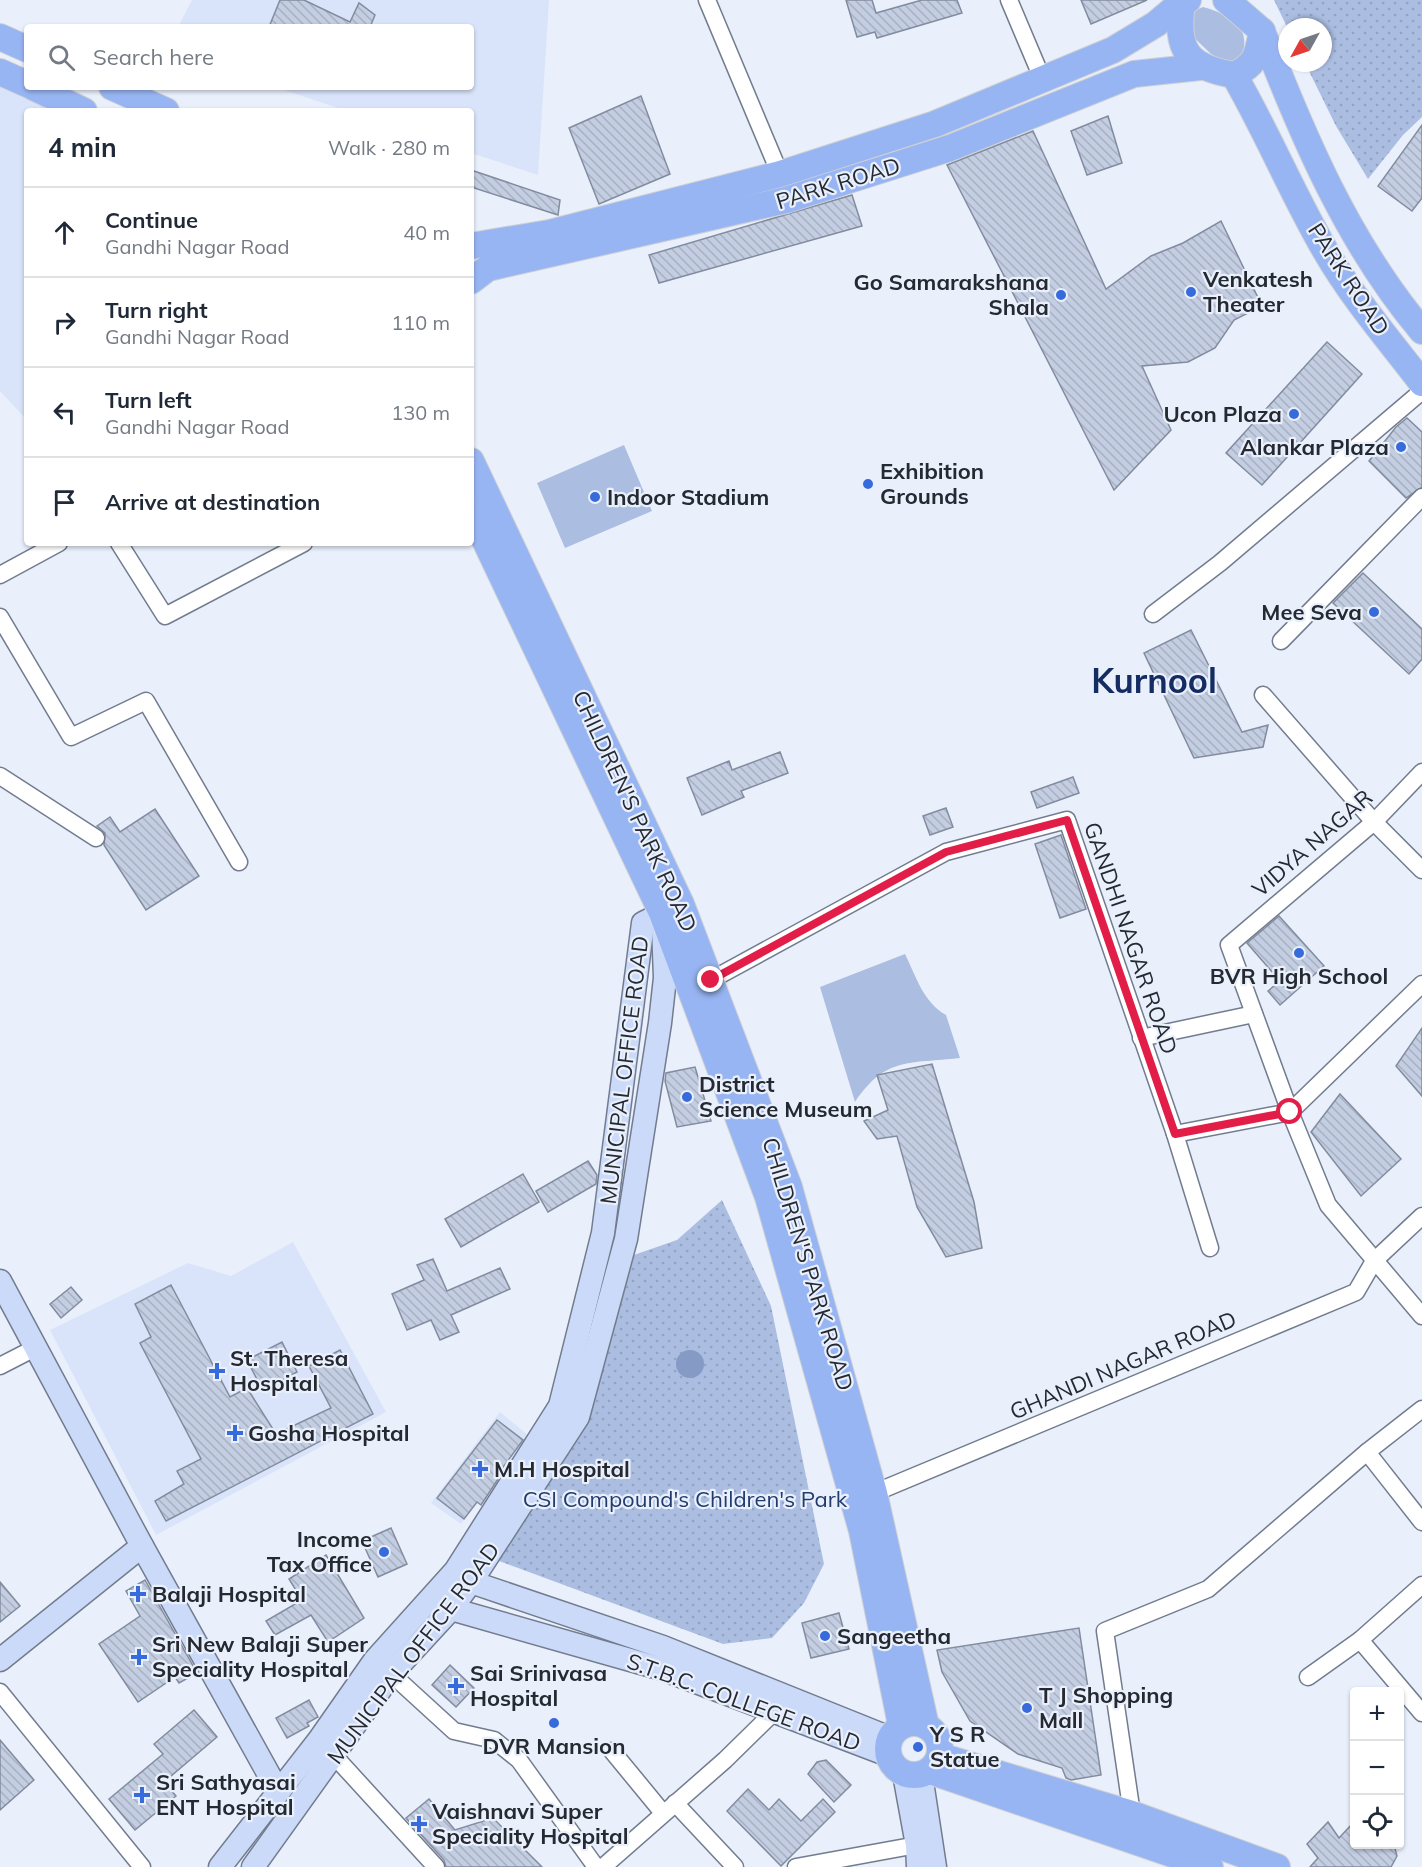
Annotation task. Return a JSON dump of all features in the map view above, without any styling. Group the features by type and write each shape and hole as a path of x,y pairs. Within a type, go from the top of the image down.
{"main road":[{"path":"1226,0 1262,31 1258,52 1251,67 1234,75"},
{"name":"PARK ROAD","path":"474,246 549,233 780,174 935,124 1113,50 1156,24 1185,1"},
{"path":"1185,1 1178,29 1187,51 1200,67"},
{"name":"PARK ROAD","path":"1262,31 1298,126 1349,228 1419,322"},
{"path":"0,38 24,48"},
{"name":"PARK ROAD","path":"474,279 488,268 808,193 951,148 1134,74 1200,67 1234,75 1269,136 1325,250 1367,313 1422,383"},
{"path":"0,72 24,83"},
{"path":"39,90 78,108"},
{"path":"119,90 159,108"},
{"name":"CHILDREN'S PARK ROAD","path":"474,468 671,908 768,1197 862,1531 913,1752"},
{"name":"CHILDREN'S PARK ROAD","path":"474,517 671,908 711,980 789,1187 874,1493 913,1752"},
{"name":"MUNICIPAL OFFICE ROAD","path":"263,1863 327,1748 433,1592 464,1576 578,1417 626,1239 660,1023 671,908"},
{"name":"MUNICIPAL OFFICE ROAD","path":"383,1666 451,1609 464,1576 560,1406 603,1233 643,923 671,908"},
{"path":"0,1281 142,1546 278,1791"},
{"path":"0,1660 142,1546"},
{"path":"464,1576 663,1647 913,1752"},
{"name":"S.T.B.C. COLLEGE ROAD","path":"433,1592 451,1609 662,1669 774,1712 1132,1814 1277,1867"},
{"path":"590,1649 594,1624"},
{"name":"MUNICIPAL OFFICE ROAD","path":"220,1867 278,1791 327,1748"},
{"path":"913,1752 917,1856"},
{"path":"913,1752 935,1867"},
{"name":"S.T.B.C. COLLEGE ROAD","path":"913,1752 1210,1867"}],"street":[{"path":"707,0 780,174"},
{"path":"1009,0 1042,78"},
{"path":"1153,614 1220,563 1422,391"},
{"path":"1281,641 1422,497"},
{"path":"0,576 54,546"},
{"path":"121,546 165,616 298,546"},
{"path":"0,617 71,737 146,701 239,862"},
{"path":"1263,694 1374,822 1422,870"},
{"name":"VIDYA NAGAR","path":"1254,1014 1229,945 1374,822 1422,772"},
{"path":"0,776 96,838"},
{"name":"GANDHI NAGAR ROAD","path":"711,980 946,852 1067,820 1175,1134 1210,1248"},
{"path":"1175,1134 1290,1112 1422,984"},
{"path":"1141,1038 1254,1014 1328,1206 1422,1316"},
{"name":"GHANDI NAGAR ROAD","path":"874,1493 1356,1292 1374,1261 1422,1216"},
{"path":"0,1366 35,1348"},
{"path":"1132,1814 1105,1631 1208,1589 1367,1452 1422,1409"},
{"path":"1367,1452 1422,1522"},
{"path":"1308,1677 1360,1640 1422,1585"},
{"path":"1360,1640 1422,1713"},
{"path":"383,1666 454,1731 494,1740 519,1760 596,1867"},
{"path":"0,1692 141,1867"},
{"path":"603,1867 725,1760 774,1712"},
{"path":"327,1748 436,1867"},
{"path":"612,1751 669,1808 735,1867"},
{"path":"796,1867 917,1856"}],"shaded area":[{"path":"192,0 549,0 538,175 474,154 474,108 338,108 284,90 474,90 474,24 180,24"},
{"path":"0,83 46,108 24,108 24,417 0,391"},
{"name":"St. Theresa Hospital","path":"293,1242 386,1412 156,1535 50,1330 188,1263 231,1276"},
{"path":"690,1350 700,1354 704,1364 700,1374 690,1378 680,1374 676,1364 680,1354"},
{"name":"M.H Hospital","path":"500,1412 529,1436 461,1524 431,1503"}],"green space":[{"path":"1274,0 1422,0 1422,117 1403,135 1368,179 1336,126 1309,72 1332,72 1332,18 1283,18"},
{"path":"1203,7 1223,14 1238,25 1244,40 1244,50 1240,61 1229,64 1211,54 1188,32 1193,11"},
{"name":"Indoor Stadium","path":"624,445 652,511 565,548 537,483"},
{"path":"905,954 926,996 938,1010 946,1015 960,1058 913,1062 889,1069 866,1087 855,1102 820,987"},
{"name":"CSI Compound's Children's Park","path":"722,1200 771,1306 824,1564 804,1603 772,1638 723,1644 499,1561 582,1433 628,1257 677,1240"}],"building":[{"path":"280,0 304,0 350,22 359,3 375,15 371,24 270,24"},
{"path":"846,0 872,0 876,13 922,0 957,0 962,13 877,38 875,32 857,37"},
{"path":"1081,0 1147,0 1091,24"},
{"path":"641,96 670,174 599,204 569,128"},
{"path":"1108,116 1122,163 1087,175 1071,131"},
{"path":"1422,125 1422,198 1412,211 1378,186"},
{"name":"Go Samarakshana Shala","path":"1033,131 1106,289 1151,256 1183,243 1221,221 1262,306 1234,320 1215,348 1188,362 1142,366 1171,430 1114,490 947,165"},
{"path":"474,171 560,200 558,215 474,188"},
{"path":"852,195 862,226 659,283 649,255"},
{"name":"Ucon Plaza","path":"1327,342 1362,374 1262,485 1226,453"},
{"name":"Alankar Plaza","path":"1407,418 1422,432 1422,487 1406,498 1369,461 1396,427"},
{"name":"Mee Seva","path":"1363,573 1422,629 1422,659 1409,674 1333,603"},
{"path":"1191,630 1242,732 1268,725 1263,747 1194,758 1144,653"},
{"path":"780,752 788,773 741,791 744,797 702,815 687,778 729,761 732,770"},
{"path":"1073,777 1079,793 1037,808 1031,792"},
{"path":"946,808 953,827 930,835 923,816"},
{"path":"155,809 199,876 146,910 104,845 105,833 97,826 110,817 120,832"},
{"path":"1061,835 1086,909 1060,918 1035,844"},
{"name":"BVR High School","path":"1279,916 1324,966 1280,1005 1268,991 1280,981 1247,943"},
{"path":"1422,1028 1422,1096 1396,1066"},
{"path":"932,1064 974,1202 982,1248 946,1257 917,1207 897,1136 877,1139 864,1121 888,1110 877,1075"},
{"name":"District Science Museum","path":"695,1067 711,1121 677,1127 665,1081 666,1073"},
{"path":"1340,1094 1401,1159 1361,1196 1311,1132"},
{"path":"588,1161 597,1175 596,1184 548,1212 536,1191"},
{"path":"523,1174 539,1202 461,1247 445,1219"},
{"path":"433,1259 447,1291 500,1268 510,1289 451,1315 459,1332 440,1340 431,1320 407,1330 392,1294 424,1280 417,1265"},
{"path":"171,1285 230,1397 247,1388 276,1434 331,1408 309,1366 340,1350 373,1414 166,1521 155,1501 184,1484 177,1471 201,1459 140,1343 151,1337 135,1304"},
{"path":"71,1287 82,1300 61,1318 50,1304"},
{"path":"282,1342 297,1372 263,1391 247,1360"},
{"name":"M.H Hospital","path":"497,1420 523,1440 496,1477 498,1479 481,1505 477,1502 464,1519 437,1498"},
{"name":"Income Tax Office","path":"391,1528 407,1564 378,1577 362,1541"},
{"path":"326,1555 364,1618 328,1642 311,1615 275,1635 266,1621 302,1600 289,1579"},
{"path":"145,1580 197,1673 179,1683 175,1677 138,1702 99,1644 140,1616 126,1591"},
{"path":"0,1582 20,1606 0,1622"},
{"name":"Sangeetha","path":"839,1613 849,1649 811,1658 802,1623"},
{"name":"T J Shopping Mall","path":"1079,1628 1101,1775 1071,1780 1066,1778 1062,1768 1018,1754 970,1721 942,1672 937,1650"},
{"path":"450,1665 474,1688 456,1707 432,1685"},
{"path":"309,1700 318,1717 307,1723 309,1726 287,1738 276,1718"},
{"path":"194,1710 217,1737 164,1782 176,1796 135,1830 109,1799 163,1754 154,1744"},
{"path":"0,1740 34,1780 0,1810"},
{"path":"826,1760 851,1785 834,1802 808,1774 817,1762"},
{"path":"748,1789 769,1810 779,1799 801,1821 823,1799 835,1812 781,1866 727,1811"},
{"path":"429,1799 455,1830 493,1818 542,1867 446,1867 444,1860 406,1818"},
{"path":"1328,1822 1339,1838 1350,1826 1350,1849 1395,1849 1397,1856 1391,1867 1310,1867 1318,1858 1307,1844"}],"place":[{"name":"Venkatesh Theater","path":"1191,292"},
{"name":"Go Samarakshana Shala","path":"1061,295"},
{"name":"Ucon Plaza","path":"1294,414"},
{"name":"Alankar Plaza","path":"1401,447"},
{"name":"Exhibition Grounds","path":"868,484"},
{"name":"Indoor Stadium","path":"595,497"},
{"name":"Mee Seva","path":"1374,612"},
{"name":"BVR High School","path":"1299,953"},
{"name":"District Science Museum","path":"687,1097"},
{"name":"St. Theresa Hospital","path":"217,1371"},
{"name":"Gosha Hospital","path":"235,1433"},
{"name":"M.H Hospital","path":"480,1469"},
{"name":"Income Tax Office","path":"384,1552"},
{"name":"Balaji Hospital","path":"138,1594"},
{"name":"Sangeetha","path":"825,1636"},
{"name":"Sri New Balaji Super Speciality Hospital","path":"139,1657"},
{"name":"Sai Srinivasa Hospital","path":"456,1686"},
{"name":"T J Shopping Mall","path":"1027,1708"},
{"name":"DVR Mansion","path":"554,1723"},
{"name":"Y S R Statue","path":"918,1747"},
{"name":"Sri Sathyasai ENT Hospital","path":"142,1795"},
{"name":"Vaishnavi Super Speciality Hospital","path":"419,1824"}],"district":[{"name":"Kurnool","path":"1154,680"}],"route":[{"path":"711,980 946,852 1067,820 1175,1134 1290,1112"}]}
